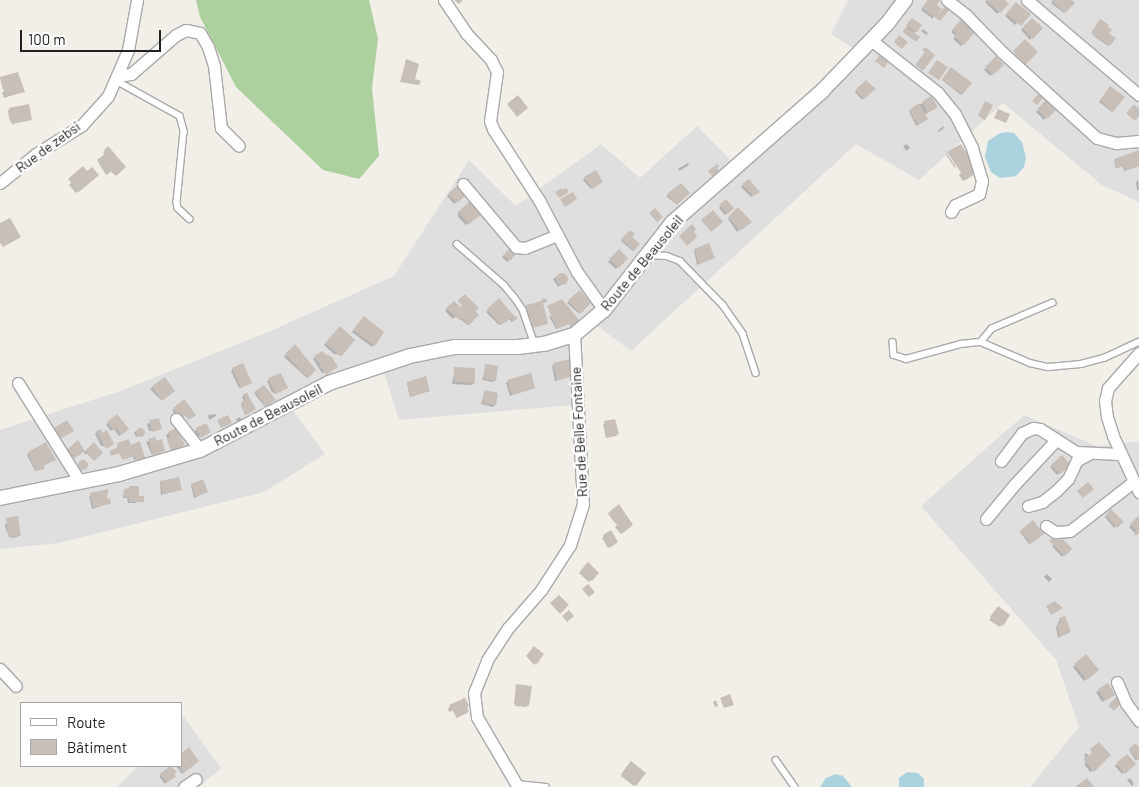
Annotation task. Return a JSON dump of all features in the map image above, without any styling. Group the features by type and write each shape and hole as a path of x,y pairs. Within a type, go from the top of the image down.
{"street":[{"name":"Rue de zebsi","path":"0,183 36,154 82,125 108,96 128,50 137,0"},
{"path":"444,0 466,33 491,60 497,72 490,121 493,129 522,171 577,272 604,310"},
{"name":"Route de Beausoleil","path":"0,498 119,474 200,450 329,383 383,364 454,347 518,347 535,345 574,335 604,310 672,223 822,91 871,40 905,0"},
{"path":"947,0 966,15 1002,52 1097,138 1116,143 1139,141"},
{"path":"1028,0 1139,95"},
{"path":"116,78 131,74 176,35 186,30 200,33 208,47 214,66 221,128 239,146"},
{"path":"871,40 938,93 955,114 972,148 982,181 979,194 972,199 955,205 951,212"},
{"path":"463,184 516,246 525,248 558,235"},
{"name":"Rue de Belle Fontaine","path":"517,785 477,717 474,693 487,660 508,628 541,590 570,545 583,504 574,335"},
{"path":"1046,526 1055,532 1070,531 1136,481 1120,454 1107,417 1105,401 1108,388 1139,353"},
{"path":"18,382 80,482"},
{"path":"176,419 200,450"},
{"path":"1001,461 1022,433 1029,429 1040,429 1076,452 1120,454"},
{"path":"986,519 1014,485 1056,440"},
{"path":"1028,506 1042,502 1056,491 1068,479 1077,460 1089,454"},
{"path":"0,670 16,686"},
{"path":"1117,682 1126,703 1139,721"},
{"path":"184,787 196,779"}],"lane":[{"path":"116,78 180,116 184,131 177,202 178,208 190,219"},
{"path":"457,244 504,285 515,298 523,310 535,345"},
{"path":"646,255 667,256 680,261 689,269 736,320 744,334 756,372"},
{"path":"981,342 986,334 1000,325 1053,303"},
{"path":"893,342 894,355 906,359 961,344 981,342 1030,363 1048,367 1082,364 1104,358 1139,342"},
{"path":"776,760 795,787"},
{"path":"517,785 546,787"}],"shaded area":[{"path":"848,0 1139,0 1139,202 1102,185 1003,103 919,180 856,144 631,351 596,325 569,344 572,405 399,420 384,372 357,380 292,409 325,454 264,492 59,543 0,549 0,430 123,390 268,332 394,276 469,160 516,206 601,144 640,178 697,126 741,171 865,56 831,34"},
{"path":"1024,415 1096,446 1139,441 1139,787 1030,787 1079,727 1056,660 921,506"},
{"path":"184,717 221,768 199,787 117,787 137,767 182,767 182,720"}],"green space":[{"path":"196,0 369,0 378,39 372,88 379,156 359,179 323,170 236,87 200,17"}],"water":[{"path":"1000,133 1014,133 1022,142 1026,158 1024,167 1016,176 1000,178 991,172 985,157 988,141"},
{"path":"907,772 918,773 924,779 924,787 899,787 899,778"},
{"path":"836,774 843,776 852,787 820,787 826,778"}],"building":[{"path":"928,0 940,0 937,5 942,9 936,18 922,8"},
{"path":"986,0 1005,0 1009,4 1000,13"},
{"path":"1051,0 1072,0 1075,3 1065,13"},
{"path":"1016,2 1031,14 1021,26 1006,14"},
{"path":"946,5 950,9 940,21 936,18"},
{"path":"912,18 922,25 916,33 906,25"},
{"path":"962,18 976,31 964,45 954,36 956,33 952,30"},
{"path":"1032,18 1043,28 1033,39 1022,28"},
{"path":"1100,19 1109,25 1108,27 1112,30 1109,34 1116,38 1110,46 1091,33"},
{"path":"906,27 920,37 916,42 903,31"},
{"path":"899,35 908,42 902,49 894,42"},
{"path":"1025,39 1038,52 1025,65 1013,51"},
{"path":"925,47 935,55 923,71 915,65 925,52 922,50"},
{"path":"880,55 888,62 884,68 875,61"},
{"path":"996,56 1004,65 993,75 985,67"},
{"path":"406,59 419,64 415,79 421,81 419,85 401,80"},
{"path":"937,60 948,67 939,80 928,73"},
{"path":"951,67 972,83 962,95 942,79"},
{"path":"18,72 25,92 6,97 0,77"},
{"path":"866,80 876,89 864,99 855,90"},
{"path":"1110,86 1125,97 1113,112 1100,100"},
{"path":"1041,91 1045,96 1037,105 1032,101"},
{"path":"518,95 528,108 517,117 507,104"},
{"path":"931,96 938,107 928,113 922,102"},
{"path":"1049,97 1059,107 1047,119 1037,109"},
{"path":"985,101 993,105 985,120 978,116"},
{"path":"919,103 928,119 918,125 909,110"},
{"path":"29,104 32,120 12,124 9,108"},
{"path":"1134,104 1139,109 1139,116 1135,121 1126,113"},
{"path":"998,109 1010,114 1006,123 994,118"},
{"path":"961,144 974,163 970,165 976,173 966,180 947,152"},
{"path":"108,146 126,167 116,176 112,171 108,174 97,160 107,152 104,150"},
{"path":"1139,150 1139,166 1126,170 1125,166 1117,168 1114,159"},
{"path":"717,164 720,172 713,177 708,171"},
{"path":"83,166 87,171 92,167 99,175 79,192 68,179"},
{"path":"596,170 603,182 592,189 584,177"},
{"path":"749,179 760,192 753,196 742,184"},
{"path":"681,183 690,193 677,205 667,194"},
{"path":"457,186 465,196 457,203 448,194"},
{"path":"562,188 563,190 566,188 569,192 559,198 555,192"},
{"path":"573,192 577,199 565,207 560,199"},
{"path":"726,199 734,208 728,214 719,205"},
{"path":"470,201 482,214 469,224 458,212"},
{"path":"738,207 752,222 740,231 728,217"},
{"path":"655,208 663,217 657,222 649,213"},
{"path":"713,210 723,222 711,232 701,220"},
{"path":"10,218 21,237 3,247 0,243 0,223"},
{"path":"692,224 696,229 694,231 697,237 687,246 679,236"},
{"path":"630,230 635,234 632,237 640,244 634,251 621,239"},
{"path":"709,243 715,258 699,264 694,249"},
{"path":"512,246 518,252 510,261 503,255"},
{"path":"619,249 628,258 619,268 609,259"},
{"path":"560,273 564,273 568,279 564,285 560,285 556,281 556,277"},
{"path":"580,290 591,303 580,314 568,300"},
{"path":"465,294 479,308 475,311 479,315 469,325 462,318 459,320 446,308 454,301 460,307 463,305 458,300"},
{"path":"499,298 512,314 518,318 514,321 512,318 501,325 498,322 487,309"},
{"path":"542,298 547,299 547,302 543,303 548,324 531,328 526,305 543,301"},
{"path":"562,299 580,321 571,327 569,324 557,329 547,306"},
{"path":"364,316 384,332 375,346 353,330"},
{"path":"340,326 355,340 341,357 325,343"},
{"path":"295,344 316,370 308,378 285,354"},
{"path":"322,351 332,357 338,367 326,375 314,356"},
{"path":"570,359 573,376 557,380 553,363"},
{"path":"243,363 252,383 241,388 232,368"},
{"path":"485,364 498,366 496,381 483,379"},
{"path":"454,367 475,368 475,383 454,382"},
{"path":"281,373 288,388 276,394 268,378"},
{"path":"531,373 535,388 512,395 507,380"},
{"path":"426,376 430,391 410,397 407,382"},
{"path":"165,377 175,391 162,401 152,386"},
{"path":"264,385 276,400 265,407 255,391"},
{"path":"485,390 498,393 496,405 482,403"},
{"path":"247,393 256,409 246,415 241,406 244,404 242,401 246,399 243,394"},
{"path":"184,399 196,415 189,420 186,415 181,419 173,408"},
{"path":"117,414 129,429 121,435 116,428 113,430 107,422"},
{"path":"228,415 232,423 221,428 217,420"},
{"path":"159,418 162,429 152,432 149,420"},
{"path":"615,419 619,434 608,437 604,421"},
{"path":"67,420 74,431 60,439 54,428"},
{"path":"206,423 211,432 201,438 196,428"},
{"path":"140,427 145,432 140,437 135,432"},
{"path":"176,428 185,445 172,451 168,443 167,438 170,437 168,432"},
{"path":"101,429 102,433 107,430 114,444 106,449 96,431"},
{"path":"155,437 156,441 162,439 165,451 153,455 148,439"},
{"path":"129,439 131,445 140,441 145,458 136,461 135,456 123,460 120,453 111,456 109,451 119,447 117,443"},
{"path":"78,440 85,451 75,458 67,450"},
{"path":"46,442 56,460 45,465 44,469 35,471 28,452"},
{"path":"94,442 103,453 94,461 86,450"},
{"path":"1062,455 1071,465 1060,474 1051,465"},
{"path":"83,460 88,465 83,470 78,465"},
{"path":"179,477 182,490 163,494 160,481"},
{"path":"203,479 208,492 196,497 191,484"},
{"path":"1088,482 1094,489 1083,498 1077,491"},
{"path":"129,486 139,486 139,496 144,496 144,502 129,502 129,497 124,497 124,489 129,488"},
{"path":"108,489 107,499 110,498 111,504 93,507 90,493"},
{"path":"619,504 633,525 623,533 608,513"},
{"path":"1111,509 1124,522 1117,528 1106,515"},
{"path":"1139,515 1139,533 1137,535 1134,533 1136,530 1130,524"},
{"path":"18,516 21,536 8,537 6,518"},
{"path":"1033,520 1044,534 1031,544 1020,531"},
{"path":"611,530 618,542 611,547 603,535"},
{"path":"1056,535 1060,542 1063,539 1072,549 1065,556 1049,541"},
{"path":"588,562 599,573 592,581 580,571"},
{"path":"588,584 595,592 589,597 582,589"},
{"path":"559,595 569,605 560,614 550,603"},
{"path":"1055,601 1063,608 1051,615 1046,606"},
{"path":"998,606 1010,615 1003,626 990,617"},
{"path":"569,610 574,616 567,622 562,616"},
{"path":"1065,616 1071,632 1060,637 1057,624 1061,622 1059,618"},
{"path":"534,646 544,654 537,664 526,656"},
{"path":"1086,654 1099,670 1087,680 1074,664"},
{"path":"1108,683 1115,695 1105,701 1098,689"},
{"path":"516,684 532,686 529,706 514,704"},
{"path":"730,694 734,705 724,708 720,698"},
{"path":"1117,696 1123,701 1114,711 1108,706"},
{"path":"465,698 469,706 467,707 469,712 457,718 449,705"},
{"path":"1099,742 1111,755 1094,772 1083,759 1093,752 1090,749"},
{"path":"1135,743 1139,747 1139,761 1129,749"},
{"path":"189,747 199,761 184,773 180,767 182,767 182,752"},
{"path":"1127,754 1136,764 1125,774 1116,763"},
{"path":"631,761 646,773 636,786 621,774"},
{"path":"169,767 177,772 174,774 176,776 167,783 160,774"},
{"path":"1086,779 1094,787 1075,787"}]}
